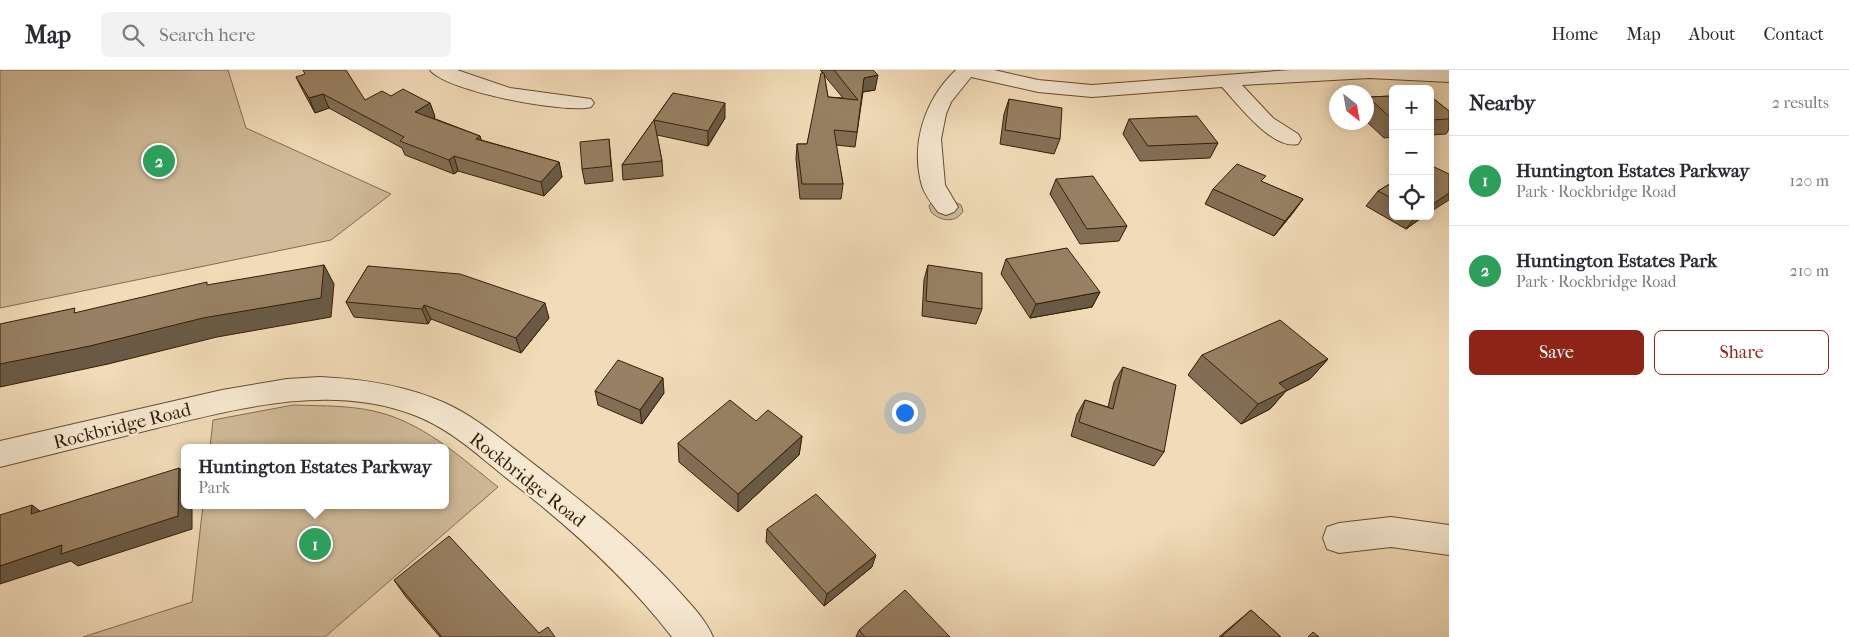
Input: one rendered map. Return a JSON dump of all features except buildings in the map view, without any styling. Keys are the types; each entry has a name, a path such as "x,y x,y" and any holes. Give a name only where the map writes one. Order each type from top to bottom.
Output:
{"street":[{"path":"440,70 507,93 552,102 584,103"},
{"path":"946,207 934,186 928,152 930,128 935,112 946,93 968,70 1038,86 1092,91 1328,73 1369,72 1449,76"},
{"path":"1228,82 1266,122 1290,139"},
{"name":"Rockbridge Road","path":"0,454 246,396 280,390 328,387 372,392 421,406 444,417 550,493 588,524 636,569 694,637"},
{"path":"1339,538 1391,532 1449,540"}],"shaded area":[{"path":"0,70 228,70 246,128 391,194 331,240 0,308"},
{"path":"949,199 961,205 963,211 956,218 943,219 931,212 929,206 932,201"},
{"path":"293,405 339,406 385,414 416,427 443,444 210,444 213,420"},
{"path":"449,448 498,487 325,637 83,637 192,602 203,509 449,509"}],"place":[{"name":"Huntington Estates Park","path":"159,161"},
{"name":"Huntington Estates Parkway","path":"315,544"}]}
